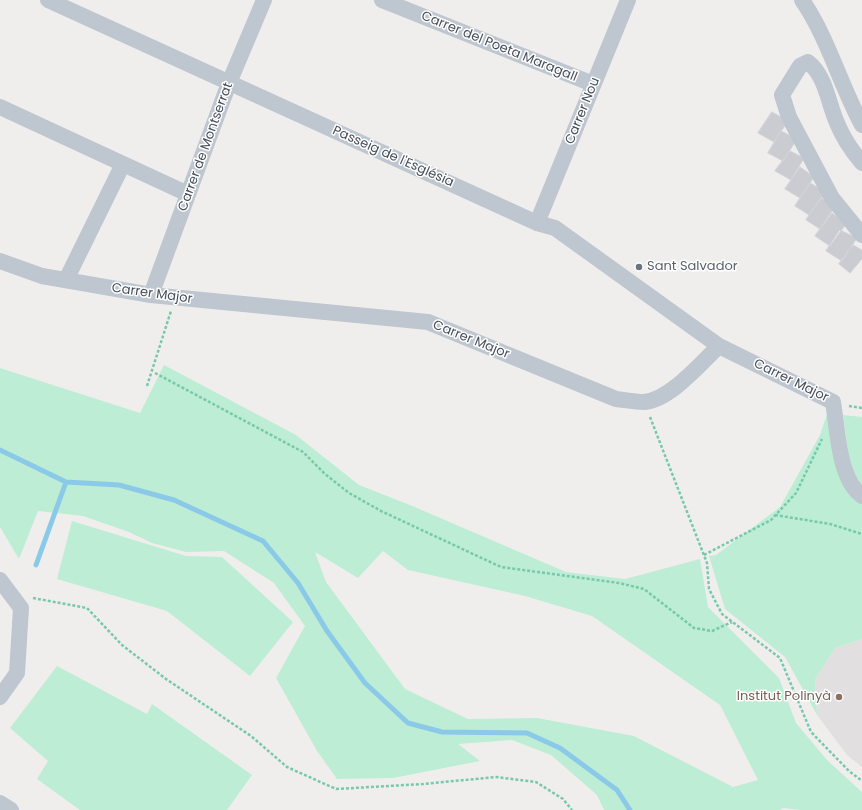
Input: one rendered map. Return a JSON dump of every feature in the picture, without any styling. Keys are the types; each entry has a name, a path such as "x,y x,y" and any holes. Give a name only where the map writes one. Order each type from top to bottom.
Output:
{"street":[{"name":"Passeig de l'Església","path":"48,0 538,223 555,228 719,346"},
{"name":"Carrer de Montserrat","path":"151,295 229,83 264,0"},
{"name":"Carrer del Poeta Maragall","path":"382,0 594,84"},
{"name":"Carrer Nou","path":"538,223 628,0"},
{"path":"802,0 817,21 832,60 862,125"},
{"path":"862,163 850,148 837,124 815,67 808,62 800,66 782,95 789,117 832,198 862,235"},
{"path":"0,107 188,194"},
{"path":"66,280 123,164"},
{"name":"Carrer Major","path":"0,261 42,276 151,295 428,322 616,399 644,402 658,397 679,384 719,346 833,402 844,471 857,492 862,496"},
{"path":"0,580 21,608 17,673 0,697"},
{"path":"0,803 11,810"}],"path":[{"path":"147,386 175,298"},
{"path":"155,373 303,452 325,474 349,493 381,511 501,567 619,583 644,589 694,628 712,631 732,622"},
{"path":"644,402 707,563 709,589 722,614 780,658 811,732 849,771 862,781"},
{"path":"704,555 771,520 796,493 825,433"},
{"path":"775,515 830,524 862,534"},
{"path":"30,598 87,608 122,645 166,679 251,736 287,767 336,790 496,777 536,782 563,799 572,810"}],"shaded area":[{"name":"Institut Polinyà","path":"862,639 862,767 847,755 817,715 815,679 835,648"}],"green space":[{"path":"164,365 296,435 359,485 410,505 566,572 625,579 700,559 708,607 779,678 796,723 827,760 862,792 862,810 801,810 783,808 780,810 604,810 597,795 551,755 512,740 458,744 480,761 393,778 337,779 317,751 276,678 305,626 274,583 224,551 186,552 152,543 129,532 83,516 38,511 19,559 0,527 0,368 140,413","holes":["383,551 408,570 525,596 592,616 720,705 758,780 733,787 634,736 537,718 468,719 405,689 326,582 315,552 358,578"]},
{"path":"829,408 862,504 862,639 835,648 815,679 817,715 785,657 725,609 709,556 716,555 780,507 820,435"},
{"path":"843,415 862,417 862,486 850,466"},
{"path":"72,521 186,556 222,557 293,622 250,676 167,611 57,579"},
{"path":"57,666 147,714 152,704 252,775 227,810 80,810 37,779 48,761 10,728"}],"building":[{"path":"772,112 788,121 774,142 758,133"},
{"path":"781,131 797,139 783,161 768,153"},
{"path":"790,151 804,158 791,180 775,171"},
{"path":"800,167 814,177 800,198 785,189"},
{"path":"810,183 826,192 809,215 795,206"},
{"path":"821,198 835,206 820,229 806,220"},
{"path":"832,213 846,224 830,246 815,236"},
{"path":"840,230 857,238 842,261 826,251"},
{"path":"853,245 862,250 862,259 850,273 839,264"}],"waterway":[{"path":"0,450 66,482 119,485 174,500 263,541 298,583 327,631 365,683 408,723 442,732 527,733 560,748 617,790 630,810"},
{"path":"36,565 66,482"}],"place":[{"name":"Sant Salvador","path":"639,267"},
{"name":"Institut Polinyà","path":"839,697"}]}
